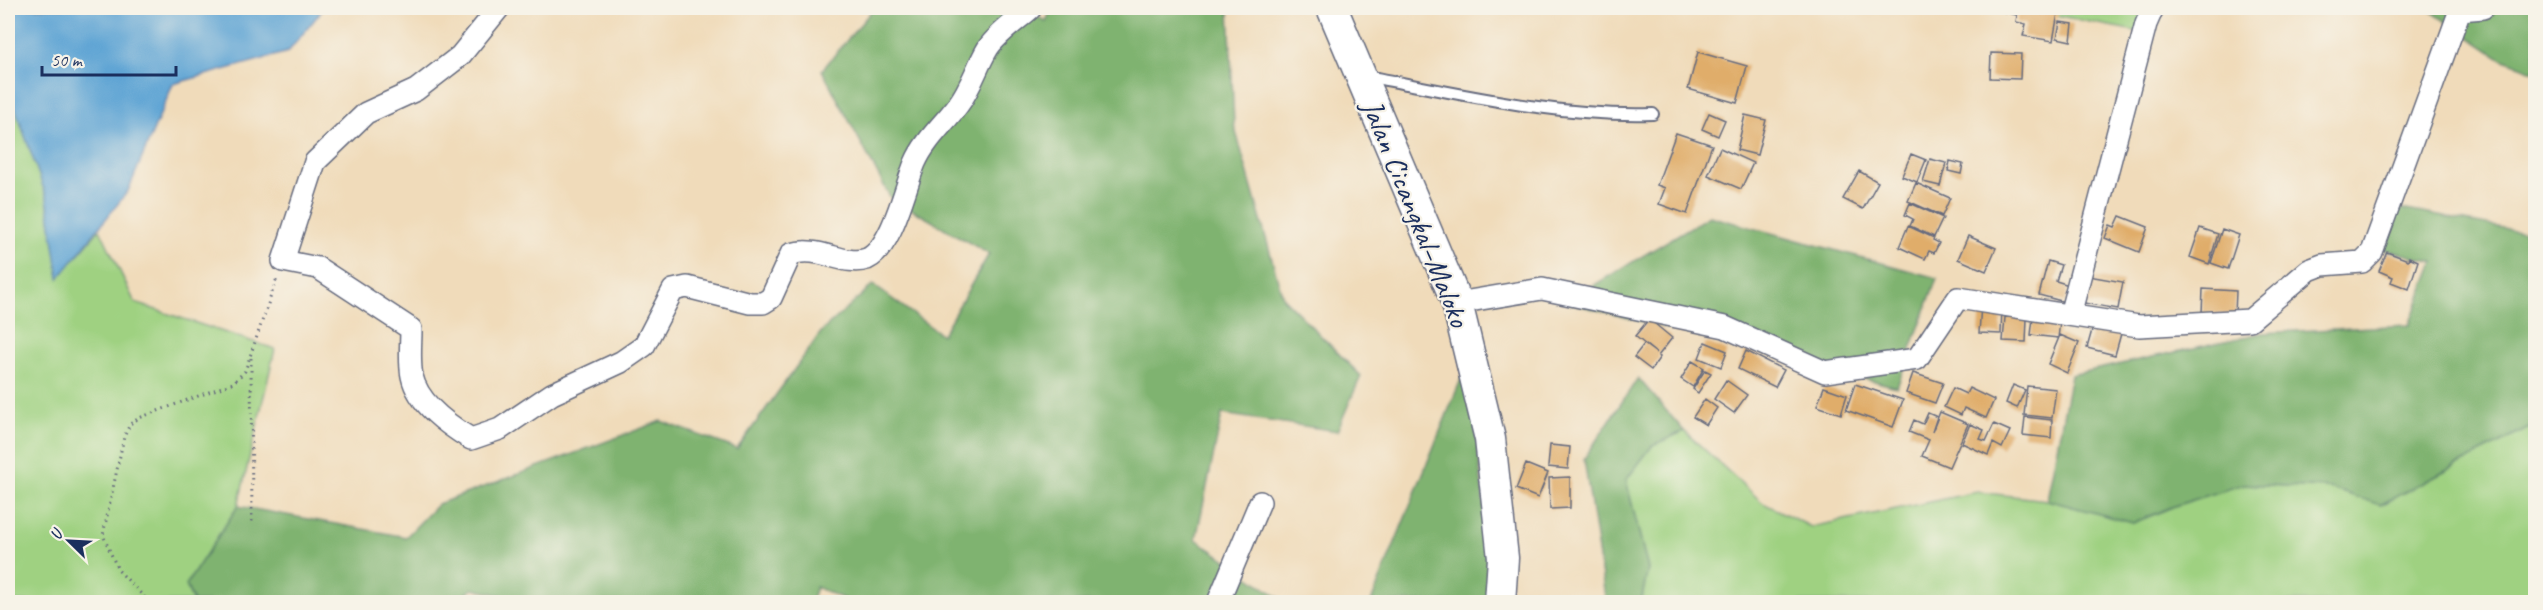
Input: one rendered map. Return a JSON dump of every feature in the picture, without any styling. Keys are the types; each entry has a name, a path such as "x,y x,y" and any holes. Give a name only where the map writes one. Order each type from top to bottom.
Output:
{"street":[{"path":"499,8 460,56 416,90 366,113 322,153 315,162 283,261 318,268 411,330 412,375 418,393 449,426 471,439 500,429 552,394 621,362 644,346 673,290 687,287 750,303 764,303 771,298 791,254 805,250 853,261 867,258 880,249 890,230 916,160 939,126 959,104 990,46 1031,8"},
{"name":"Jalan Cicangkal–Maloko","path":"1332,8 1458,303 1490,439 1503,558 1500,603"},
{"path":"2070,315 2109,159 2146,24 2153,8"},
{"path":"1458,303 1542,289 1725,327 1825,372 1917,359 1958,298 2139,326 2250,320 2309,270 2322,265 2362,262 2372,252 2460,10 2484,8"},
{"path":"1218,603 1260,502"}],"lane":[{"path":"1360,74 1495,101 1607,116 1653,114"}],"path":[{"path":"149,603 118,570 103,535 124,437 130,424 139,418 233,383 245,371 283,261"},
{"path":"251,357 252,525"}],"green space":[{"path":"874,8 1020,8 1046,21 1052,8 1229,8 1234,125 1283,298 1361,376 1337,431 1222,414 1196,539 1285,602 851,602 816,587 811,602 531,602 473,589 454,602 194,602 186,585 238,506 406,537 438,504 661,421 737,449 822,331 873,285 942,335 989,254 890,197 822,70"},
{"path":"2020,8 2154,8 2144,33"},
{"path":"2426,8 2535,8 2535,72 2502,59"},
{"path":"8,88 47,198 59,277 100,229 135,303 275,349 238,506 186,585 193,602 8,602"},
{"path":"2396,208 2535,234 2535,425 2380,505 2330,488 2244,484 2177,505 2133,523 2047,500 2071,375 2262,333 2409,325 2434,262 2383,249"},
{"path":"1709,216 1937,278 1897,387 1566,302"},
{"path":"1468,362 1495,602 1371,602"},
{"path":"1638,378 1684,431 1652,446 1626,480 1648,569 1641,602 1603,602 1605,597 1584,459"},
{"path":"2535,425 2535,602 1641,602 1648,569 1626,480 1652,446 1684,431 1763,503 1811,527 1977,492 2047,500 2133,523 2177,505 2243,484 2330,488 2381,505"}],"water":[{"path":"8,8 324,8 288,52 173,84 128,191 59,278 47,198 8,88"}],"building":[{"path":"1994,8 2059,8 2053,41 2023,36 2026,24 2016,22 2017,15 1993,10"},
{"path":"2060,22 2073,24 2071,41 2057,38"},
{"path":"1698,52 1747,66 1737,103 1688,89"},
{"path":"1991,53 2021,54 2020,79 1990,78"},
{"path":"1709,113 1725,120 1718,136 1702,129"},
{"path":"1745,115 1766,120 1757,155 1737,150"},
{"path":"1676,133 1712,145 1687,214 1659,204 1665,188 1657,185"},
{"path":"1720,148 1753,163 1741,189 1708,175"},
{"path":"1911,154 1926,160 1917,182 1902,176"},
{"path":"1930,159 1946,163 1940,186 1923,182"},
{"path":"1950,161 1963,164 1961,174 1948,171"},
{"path":"1859,171 1878,182 1863,209 1843,199"},
{"path":"1916,183 1950,198 1942,216 1908,201"},
{"path":"1910,203 1943,218 1934,237 1910,226 1913,219 1905,215"},
{"path":"2120,216 2148,227 2139,252 2105,238 2110,225 2115,227"},
{"path":"1908,226 1934,238 1933,240 1939,243 1934,253 1929,251 1925,259 1899,247"},
{"path":"2200,228 2218,234 2209,264 2190,257"},
{"path":"2222,229 2239,235 2228,269 2211,263"},
{"path":"1968,236 1996,248 1986,271 1958,259"},
{"path":"2387,252 2408,260 2409,257 2418,261 2409,289 2391,282 2393,277 2379,271"},
{"path":"2048,261 2061,265 2056,281 2069,285 2065,302 2039,295"},
{"path":"2083,275 2123,282 2118,309 2078,302"},
{"path":"2203,289 2236,291 2235,315 2202,313"},
{"path":"1981,305 2002,306 2001,334 1979,333"},
{"path":"2034,310 2061,314 2058,338 2031,335"},
{"path":"2005,317 2027,318 2026,342 2003,341"},
{"path":"1649,319 1672,338 1658,356 1660,357 1651,370 1634,357 1644,344 1656,353 1635,336"},
{"path":"2094,323 2122,330 2115,355 2087,348"},
{"path":"2060,335 2079,343 2067,373 2048,364"},
{"path":"1705,342 1727,351 1721,367 1699,358"},
{"path":"1746,351 1784,370 1775,387 1738,369"},
{"path":"1692,361 1704,368 1693,387 1681,379"},
{"path":"1705,370 1711,373 1698,393 1693,389"},
{"path":"1913,373 1943,383 1935,403 1906,393"},
{"path":"1726,380 1747,395 1734,413 1714,399"},
{"path":"1855,384 1903,400 1893,427 1846,410"},
{"path":"2013,385 2025,390 2017,408 2006,403"},
{"path":"2027,386 2056,389 2052,418 2024,415"},
{"path":"1824,387 1847,395 1841,414 1817,406"},
{"path":"1953,388 1966,394 1969,388 1994,400 1986,418 1964,408 1961,415 1944,407"},
{"path":"1705,399 1717,408 1706,425 1693,417"},
{"path":"1940,412 1968,424 1949,467 1922,456 1929,440 1909,432 1914,420 1923,424 1928,413 1937,417 1932,432"},
{"path":"2025,417 2052,420 2051,438 2023,435"},
{"path":"1970,424 1984,430 1980,439 1986,441 1994,424 2010,431 2002,448 1993,443 1988,455 1962,443"},
{"path":"1550,445 1570,447 1568,469 1548,467"},
{"path":"1526,464 1548,473 1538,498 1516,489"},
{"path":"1570,477 1570,508 1550,509 1549,478"}]}
